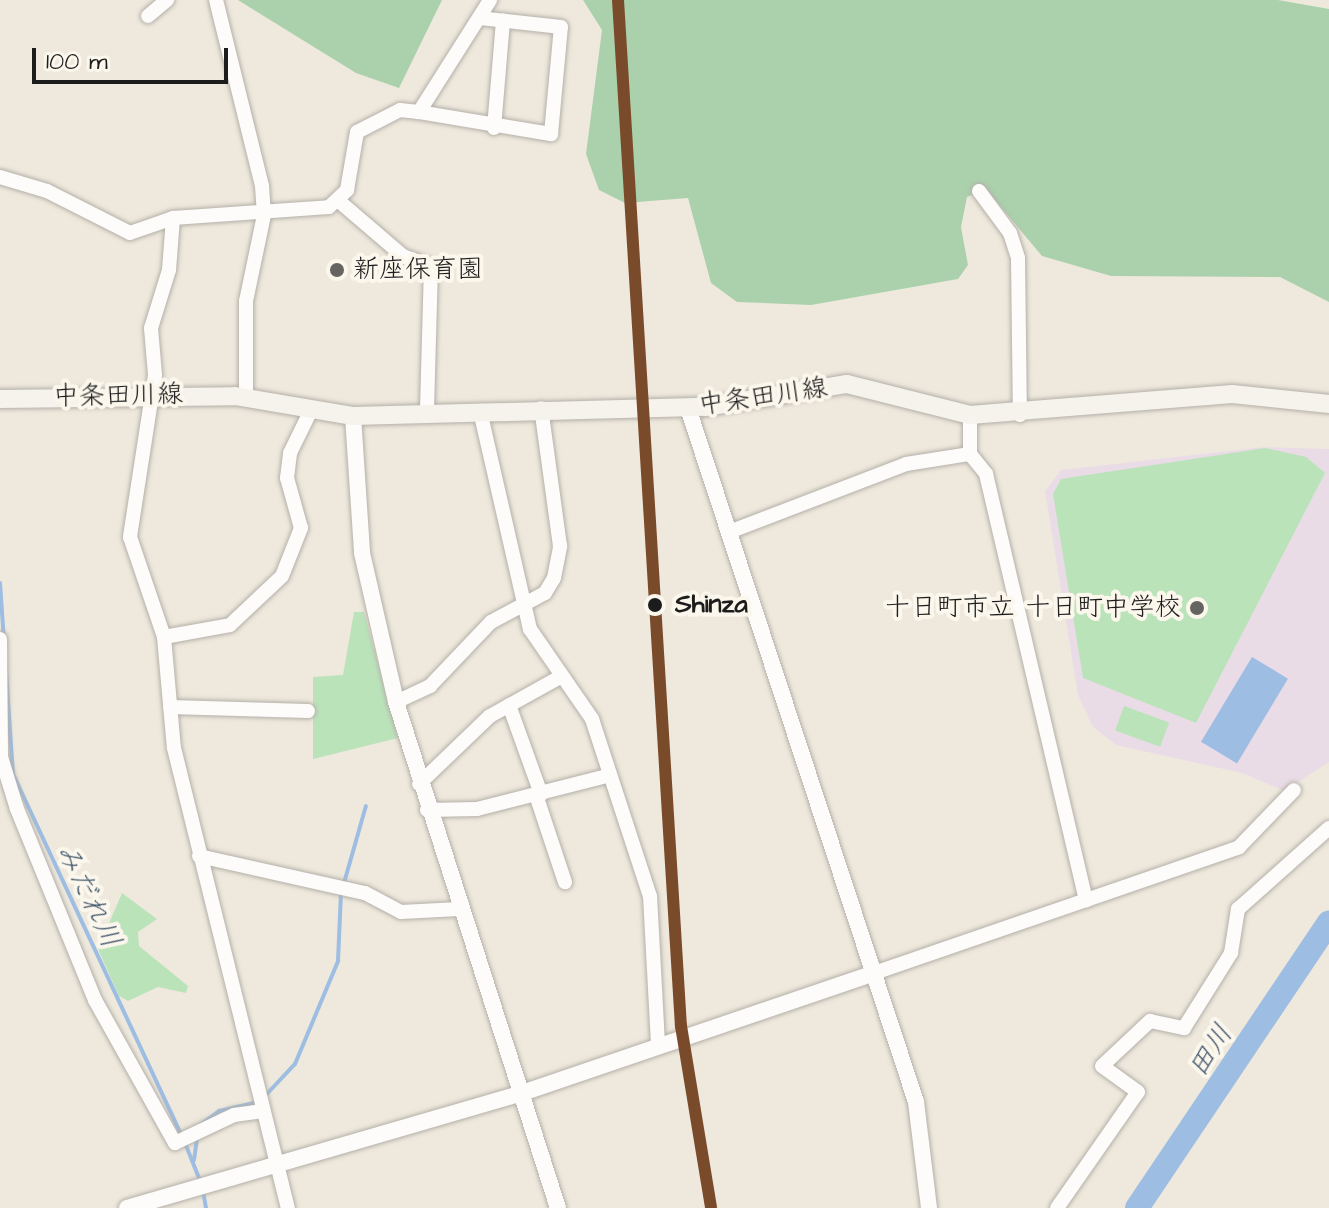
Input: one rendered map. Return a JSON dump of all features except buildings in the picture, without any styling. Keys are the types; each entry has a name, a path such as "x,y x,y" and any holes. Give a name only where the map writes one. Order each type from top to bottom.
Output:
{"main road":[{"name":"中条田川線","path":"0,399 153,394 246,397 353,416 541,408 688,408 847,384 970,415 1020,415 1232,394 1329,404"}],"street":[{"path":"148,16 167,0"},
{"path":"216,0 264,215 249,265 246,397"},
{"path":"419,112 490,0"},
{"path":"340,202 357,132 400,110 494,128 551,134 561,27 480,18"},
{"path":"494,128 503,20"},
{"path":"0,177 47,191 130,233 173,218 264,215 340,202"},
{"path":"979,191 1010,233 1018,258 1020,415"},
{"path":"340,202 403,256 431,266 427,413"},
{"path":"173,218 169,270 151,328 153,394 130,537 164,637 170,707 199,856 288,1208"},
{"path":"164,637 230,625 282,576 301,528 287,478 290,453 312,408"},
{"path":"396,702 430,686 491,622 545,593 560,546 541,408"},
{"path":"688,408 916,1102 929,1208"},
{"path":"480,411 523,603 540,652 562,676 592,719 655,919 658,1045"},
{"path":"970,415 970,454 986,474 1086,900"},
{"path":"353,416 362,553 396,702 427,810 558,1208"},
{"path":"729,532 906,464 970,454"},
{"path":"0,639 1,757 17,809 95,1000 175,1143 234,1115 263,1111"},
{"path":"419,784 509,705 562,676"},
{"path":"509,705 565,882"},
{"path":"170,707 308,711"},
{"path":"427,810 538,795 610,775"},
{"path":"127,1208 276,1162 519,1094 1239,847 1294,790"},
{"path":"1057,1208 1138,1092 1102,1066 1150,1021 1184,1028 1231,953 1238,909 1329,828"},
{"path":"199,856 365,893 401,912 459,909"}],"shaded area":[{"name":"十日町市立 十日町中学校","path":"1264,447 1329,449 1329,762 1284,791 1242,773 1116,745 1093,727 1078,695 1045,491 1061,470"}],"green space":[{"path":"238,0 442,0 399,88 356,73"},
{"path":"583,0 1278,0 1329,9 1329,302 1280,277 1111,276 1042,256 986,189 967,197 961,227 968,265 958,279 811,305 737,302 711,283 688,198 625,203 599,190 586,154 602,30"},
{"path":"1265,448 1306,457 1325,473 1196,723 1083,678 1053,494 1061,479"},
{"path":"354,612 364,612 398,738 313,759 313,677 343,675"},
{"path":"1124,706 1169,722 1160,747 1115,730"},
{"path":"122,893 157,919 138,932 139,946 188,986 186,993 158,987 128,1001 119,996 98,949"}],"water":[{"path":"1252,657 1288,679 1237,763 1201,742"}],"waterway":[{"name":"みだれ川","path":"0,583 13,774 181,1135"},
{"path":"344,883 366,806"},
{"path":"264,1097 295,1064 338,961 341,891"},
{"name":"田川","path":"1137,1208 1329,922"},
{"path":"200,1125 219,1111 257,1102"},
{"path":"194,1160 197,1138"},
{"name":"みだれ川","path":"185,1143 201,1183"},
{"name":"みだれ川","path":"203,1191 206,1208"}],"transit line":[{"path":"618,0 681,1026 711,1208"}],"place":[{"name":"新座保育園","path":"337,270"},
{"name":"Shinza","path":"655,605"},
{"name":"十日町市立 十日町中学校","path":"1197,608"}]}
